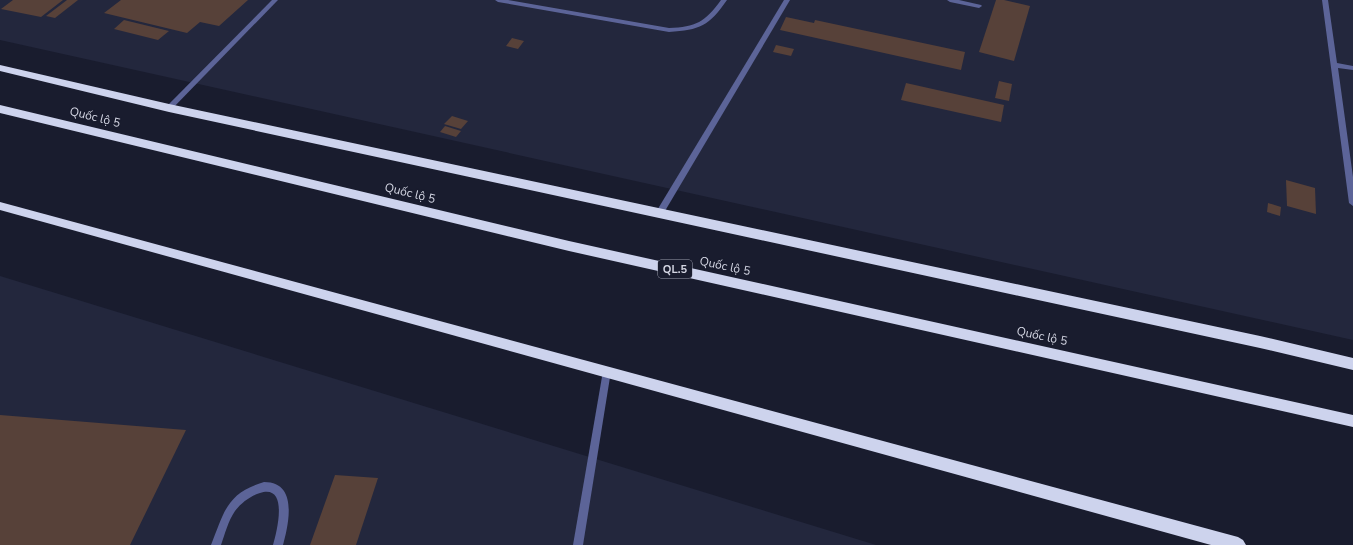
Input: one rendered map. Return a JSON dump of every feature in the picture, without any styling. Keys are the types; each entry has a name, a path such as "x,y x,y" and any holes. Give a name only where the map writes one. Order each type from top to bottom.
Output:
{"highway":[{"path":"0,68 169,108 1252,340 1353,364"},
{"name":"Quốc lộ 5","path":"0,109 569,246 1353,421"},
{"path":"0,206 1238,545"}],"lane":[{"path":"169,108 275,0"},
{"path":"498,0 669,30 699,26 712,18 724,0"},
{"path":"659,214 787,0"},
{"path":"950,0 979,6"},
{"path":"1325,0 1353,201"},
{"path":"1334,65 1353,68"},
{"path":"578,545 607,371"},
{"path":"216,545 231,507 249,491 262,486 276,489 281,496 284,519 278,545"}],"shaded area":[{"path":"0,0 1353,0 1353,340 0,40"},
{"path":"0,276 876,545 0,545"}],"building":[{"path":"13,0 63,0 41,17 1,9"},
{"path":"67,0 78,0 55,18 46,16"},
{"path":"121,0 248,0 219,26 200,22 187,33 104,13"},
{"path":"996,0 1004,0 1030,6 1014,61 979,52"},
{"path":"786,17 814,23 815,20 965,52 961,70 780,30"},
{"path":"124,20 169,31 158,40 114,29"},
{"path":"512,38 524,41 518,49 506,46"},
{"path":"776,45 794,49 791,56 773,52"},
{"path":"999,81 1012,84 1009,101 995,98"},
{"path":"906,83 1004,105 1001,122 901,100"},
{"path":"452,116 468,121 461,129 444,124"},
{"path":"445,126 461,131 456,137 440,132"},
{"path":"1286,180 1315,188 1316,214 1287,206"},
{"path":"1268,203 1281,207 1280,216 1267,212"},
{"path":"0,415 186,430 130,545 0,545"},
{"path":"335,475 378,478 356,545 310,545"}]}
